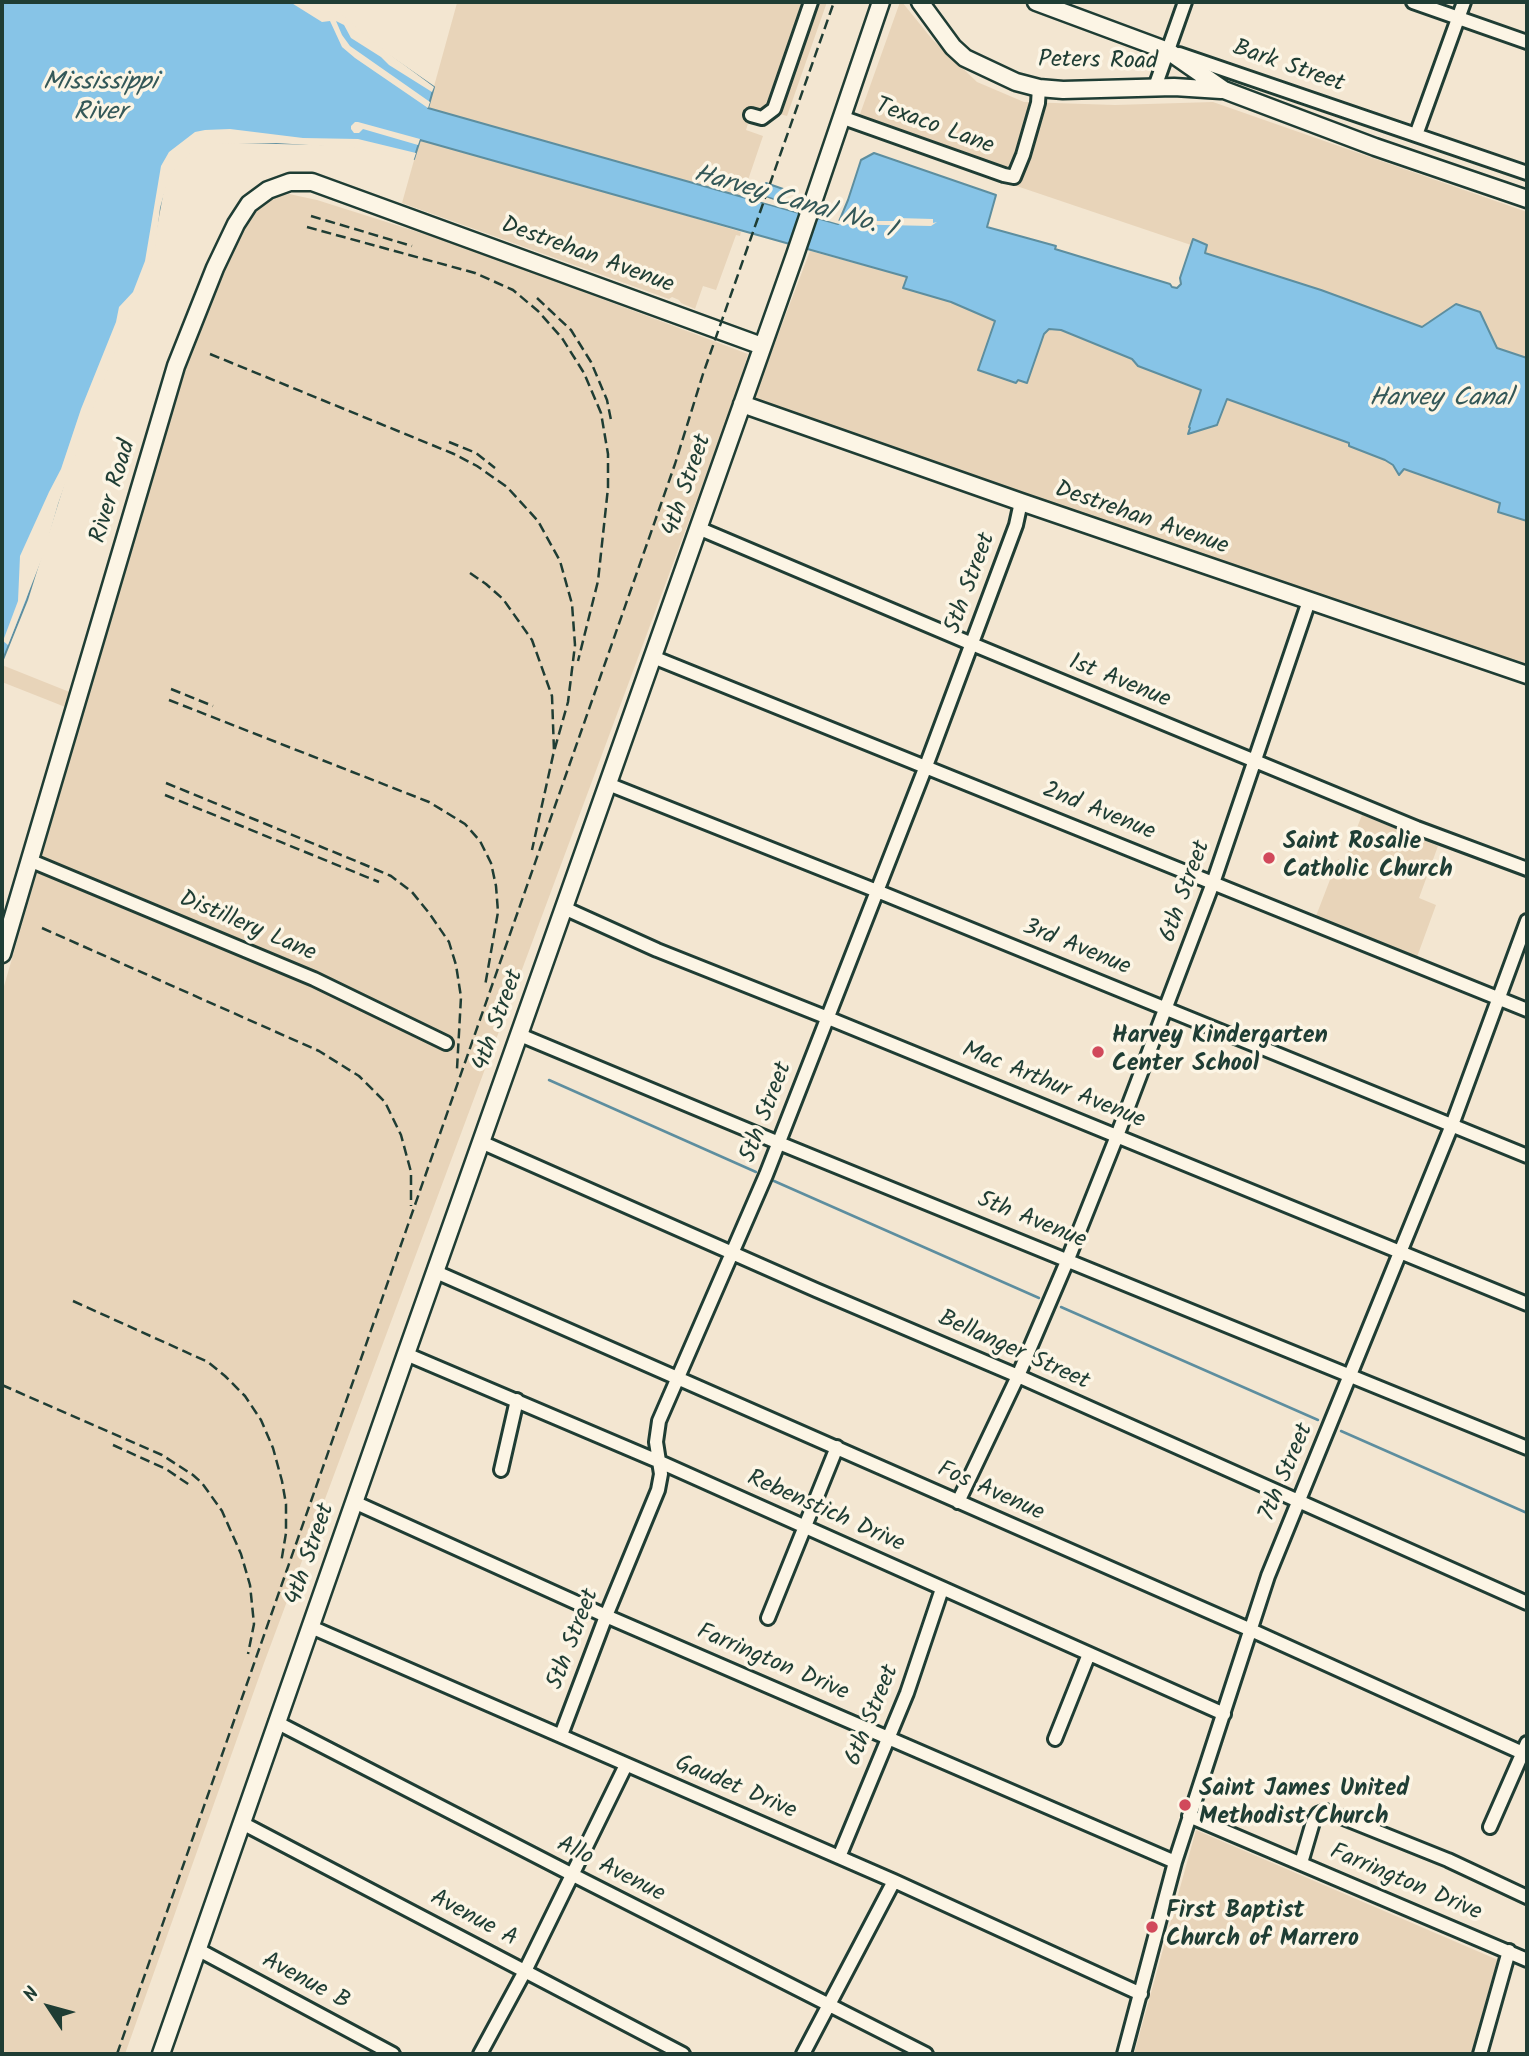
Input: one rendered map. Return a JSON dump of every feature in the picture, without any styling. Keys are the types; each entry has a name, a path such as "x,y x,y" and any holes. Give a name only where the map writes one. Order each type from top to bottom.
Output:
{"main road":[{"name":"4th Street","path":"161,2054 795,255 881,2"},
{"name":"Peters Road","path":"920,2 953,47 965,58 1016,82 1063,90 1155,87 1224,90"},
{"name":"Bark Street","path":"1036,2 1168,51"},
{"name":"Peters Road","path":"1168,51 1224,90 1375,147 1527,199"},
{"name":"River Road","path":"2,954 176,366 215,268 236,224 249,204 268,190 290,182 312,182 397,212"},
{"name":"Destrehan Avenue","path":"397,212 762,346"},
{"name":"Destrehan Avenue","path":"741,404 1527,675"}],"street":[{"path":"751,115 762,118 774,109 811,2"},
{"path":"1155,87 1185,2"},
{"path":"1413,2 1527,41"},
{"path":"1416,135 1464,2"},
{"name":"Bark Street","path":"1168,51 1527,173"},
{"name":"Texaco Lane","path":"841,117 1014,177 1038,103 1039,88"},
{"name":"5th Street","path":"561,1735 658,1490 661,1474 656,1442 659,1421 779,1143 926,766 1016,526 1021,502"},
{"name":"1st Avenue","path":"698,528 1417,828 1527,869"},
{"name":"6th Street","path":"958,1502 1068,1259 1117,1136 1213,883 1309,601"},
{"name":"2nd Avenue","path":"653,657 1527,1010"},
{"name":"3rd Avenue","path":"608,784 1527,1156"},
{"name":"Distillery Lane","path":"29,860 314,979 446,1043"},
{"name":"Mac Arthur Avenue","path":"564,908 657,950 1527,1304"},
{"name":"7th Street","path":"1124,2054 1175,1862 1268,1576 1452,1125 1527,921"},
{"name":"5th Avenue","path":"520,1035 1527,1448"},
{"name":"Bellanger Street","path":"481,1142 1527,1603"},
{"name":"Fos Avenue","path":"436,1272 1526,1750"},
{"name":"Rebenstich Drive","path":"406,1354 660,1462 1224,1714"},
{"path":"501,1470 517,1400"},
{"path":"768,1618 837,1447"},
{"name":"Farrington Drive","path":"354,1503 606,1616 1175,1862"},
{"name":"6th Street","path":"839,1857 907,1693 942,1589"},
{"name":"Gaudet Drive","path":"311,1627 894,1881 1141,1994"},
{"path":"1055,1739 1089,1654"},
{"name":"Allo Avenue","path":"276,1723 926,2054"},
{"path":"1490,1828 1526,1750"},
{"path":"480,2054 525,1971 626,1765"},
{"path":"1301,1863 1313,1822 1318,1814 1326,1811 1448,1860 1527,1897"},
{"name":"Farrington Drive","path":"1189,1816 1527,1960"},
{"name":"Avenue A","path":"242,1823 684,2054"},
{"path":"803,2054 894,1881"},
{"name":"Avenue B","path":"197,1949 393,2054"},
{"path":"1479,2054 1509,1951"}],"shaded area":[{"path":"454,2 827,2 787,116 753,107 746,130 763,136 748,180 760,184 755,200 428,108 457,3"},
{"path":"900,2 932,39 977,82 1024,102 1115,105 1213,102 1527,212 1527,358 1429,321 1422,327 1321,290 1204,252 1193,239 1191,245 854,131"},
{"path":"420,139 741,232 740,236 736,235 716,290 703,286 695,309 672,297 669,299 402,203"},
{"path":"289,194 317,200 459,245 748,354 735,397 264,1663 125,2054 2,2054 2,993 83,714 2,682 2,665 87,699 190,345 243,230 257,211 275,197"},
{"path":"810,251 907,277 903,288 951,302 995,321 979,370 1016,383 1017,380 1027,383 1044,334 1049,329 1061,330 1132,359 1138,366 1201,391 1189,433 1227,399 1350,443 1349,446 1393,465 1399,474 1404,468 1501,503 1498,512 1527,521 1527,667 752,403"},
{"path":"1362,815 1438,846 1419,898 1436,905 1417,957 1316,916 1338,859 1344,861"},
{"path":"1196,1830 1498,1960 1471,2054 1134,2054"}],"water":[{"path":"2,2 300,2 330,20 342,19 356,33 434,87 428,108 838,224 861,160 874,153 996,195 987,227 1056,246 1055,249 1170,284 1172,287 1177,288 1181,284 1180,278 1193,239 1207,245 1205,253 1321,290 1422,327 1456,304 1480,312 1497,348 1527,358 1527,521 1498,512 1500,503 1404,469 1399,475 1393,465 1349,446 1349,443 1227,399 1217,425 1188,434 1201,390 1138,366 1132,359 1061,330 1049,329 1044,334 1027,383 1018,380 1016,383 978,370 995,321 951,302 903,288 907,277 420,140 414,159 358,145 198,141 166,174 152,249 75,447 27,600 2,662"},
{"path":"766,183 786,190 782,202 757,194 759,187 764,189"}],"pier":[{"path":"290,2 307,2 331,17 342,15 373,42 434,87 432,92 389,65 351,38 344,25 336,21 350,46 430,102 428,108 342,47 330,21 322,22"},
{"path":"358,122 420,139 418,145 363,129 354,133 351,126"},
{"path":"230,129 303,138 358,139 416,153 413,162 357,148 276,143 199,144 169,176 160,208 155,250 85,428 44,553 8,645 3,641 18,601 20,556 61,469 81,409 116,322 119,307 133,292 145,261 161,166 169,152 195,132"},
{"path":"757,194 784,205 840,221 897,221 897,218 933,219 933,223 937,222 931,226 839,224 755,200"}],"waterway":[{"path":"549,1080 756,1172"},
{"path":"774,1181 1039,1298"},
{"path":"1061,1307 1318,1420"},
{"path":"1341,1431 1527,1513"}],"railway":[{"path":"117,2054 675,464 703,374 834,2"},
{"path":"311,216 412,246"},
{"path":"307,227 475,273 513,290 538,311 562,338 584,373 601,413 608,454 608,488 598,581 578,661"},
{"path":"537,298 571,330 591,362 607,400 611,420"},
{"path":"210,354 454,454 507,487 538,521 560,561 572,604 575,645 568,702 553,755"},
{"path":"449,442 476,453 495,468"},
{"path":"470,573 503,599 532,640 552,696 554,751 532,850"},
{"path":"171,689 213,706"},
{"path":"169,700 429,802 465,824 480,841 491,863 496,886 498,912 485,986"},
{"path":"166,783 391,876 412,892 449,942 456,965 461,997 457,1069"},
{"path":"165,795 379,882"},
{"path":"42,928 319,1051 359,1076 385,1102 401,1135 411,1172 411,1206"},
{"path":"73,1301 208,1362 245,1396 261,1420 273,1448 282,1481 286,1504 286,1533 281,1563"},
{"path":"2,1385 162,1455 202,1483 222,1511 241,1554 250,1585 254,1624 248,1654"},
{"path":"113,1445 166,1469 191,1486"}],"place":[{"name":"Saint Rosalie Catholic Church","path":"1269,858"},
{"name":"Harvey Kindergarten Center School","path":"1098,1052"},
{"name":"Saint James United Methodist Church","path":"1185,1805"},
{"name":"First Baptist Church of Marrero","path":"1152,1927"}],"water label":[{"name":"Mississippi River","path":"100,100"},
{"name":"Harvey Canal No. 1","path":"794,204"},
{"name":"Harvey Canal","path":"1441,401"}]}
